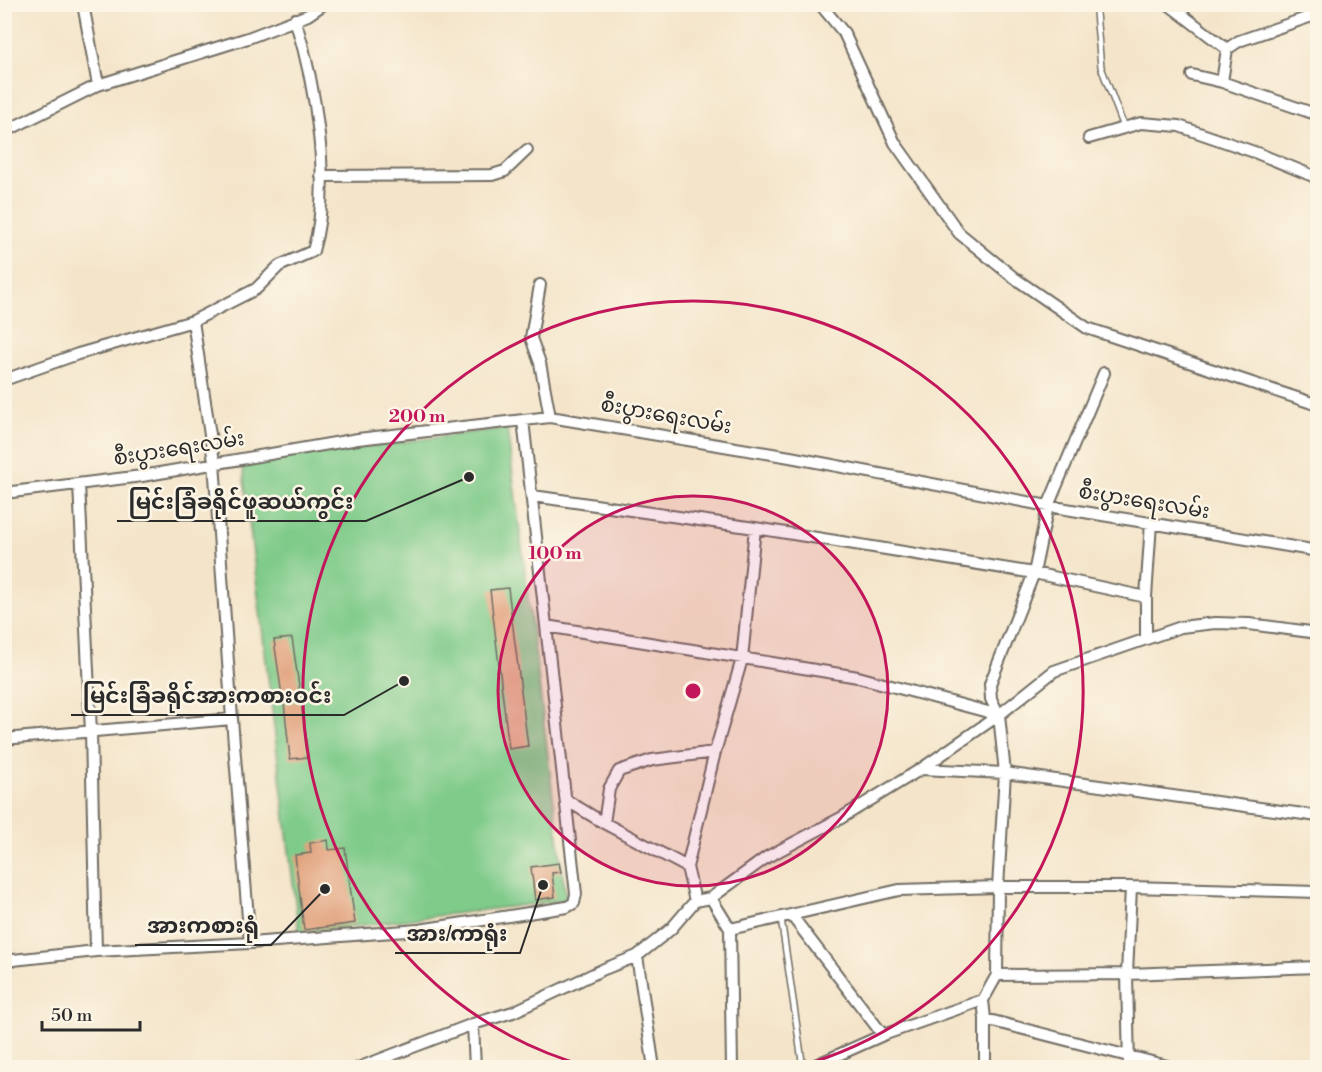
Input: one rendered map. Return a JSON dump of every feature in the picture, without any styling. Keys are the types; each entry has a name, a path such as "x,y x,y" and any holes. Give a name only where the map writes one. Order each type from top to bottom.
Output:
{"street":[{"path":"82,4 98,85"},
{"path":"4,132 98,85 248,38 308,15 324,4"},
{"path":"820,4 844,33 895,143 933,197 959,233 1013,277 1087,328 1317,405"},
{"path":"1168,4 1227,49"},
{"path":"1222,82 1227,49 1239,41 1317,14"},
{"path":"4,380 78,354 193,321 256,289 279,266 313,251 318,235 321,176 315,101 306,53 295,20"},
{"path":"1192,75 1222,82 1317,116"},
{"path":"1089,138 1141,123 1179,126 1257,153 1317,178"},
{"path":"321,176 492,175 505,171 527,150"},
{"path":"540,285 531,338 540,363 550,417"},
{"path":"193,321 214,462 250,943"},
{"path":"985,1068 983,1000 997,975 998,887 1005,773 999,715 992,699 990,684 1034,573 1048,506 1104,373"},
{"name":"စီးပွားရေးလမ်း","path":"4,493 142,476 358,439 550,417 778,455 1048,506 1317,551"},
{"path":"4,961 96,951 250,943 419,930 567,907 574,903 576,894 523,420"},
{"path":"79,484 91,732 96,951"},
{"path":"533,496 755,528 1034,573 1146,597"},
{"path":"1146,639 1146,597 1151,523"},
{"path":"695,901 687,867 715,753 742,659 755,528"},
{"path":"358,1068 473,1024 513,1012 603,969 637,956 671,929 695,901 711,898 768,857 841,818 921,769 999,715 1054,671 1181,627 1215,623 1249,624 1317,633"},
{"path":"546,626 858,677 999,715"},
{"path":"4,739 232,719"},
{"path":"604,824 609,789 619,771 652,760 715,753"},
{"path":"921,769 1005,773 1317,816"},
{"path":"566,800 604,824 687,867"},
{"path":"730,929 899,890 1131,887 1317,892"},
{"path":"1130,1062 1127,974 1131,887"},
{"path":"711,898 730,929 732,1068"},
{"path":"786,917 883,1035"},
{"path":"637,956 654,1068"},
{"path":"997,975 1127,974 1317,967"},
{"path":"809,1068 883,1035 983,1000"},
{"path":"985,1019 1130,1062 1175,1068"},
{"path":"473,1024 475,1068"}],"lane":[{"path":"1098,4 1096,13 1101,67 1124,128"},
{"path":"786,917 803,1068"}],"green space":[{"path":"507,428 566,900 299,933 242,463"}],"building":[{"path":"508,588 528,746 509,749 490,590"},
{"path":"292,638 300,693 282,696 274,640"},
{"path":"301,701 308,757 290,759 284,703"},
{"path":"328,840 329,850 345,848 355,923 304,930 295,855 311,853 310,843"},
{"path":"559,863 561,872 552,873 555,897 535,900 531,867"}],"place":[{"name":"မြင်းခြံခရိုင်ဖူဆယ်ကွင်း","path":"469,477"},
{"name":"မြင်းခြံခရိုင်အားကစားဝင်း","path":"404,681"},
{"name":"အား/ကာရုံး","path":"543,885"},
{"name":"အားကစားရုံ","path":"325,889"}]}
